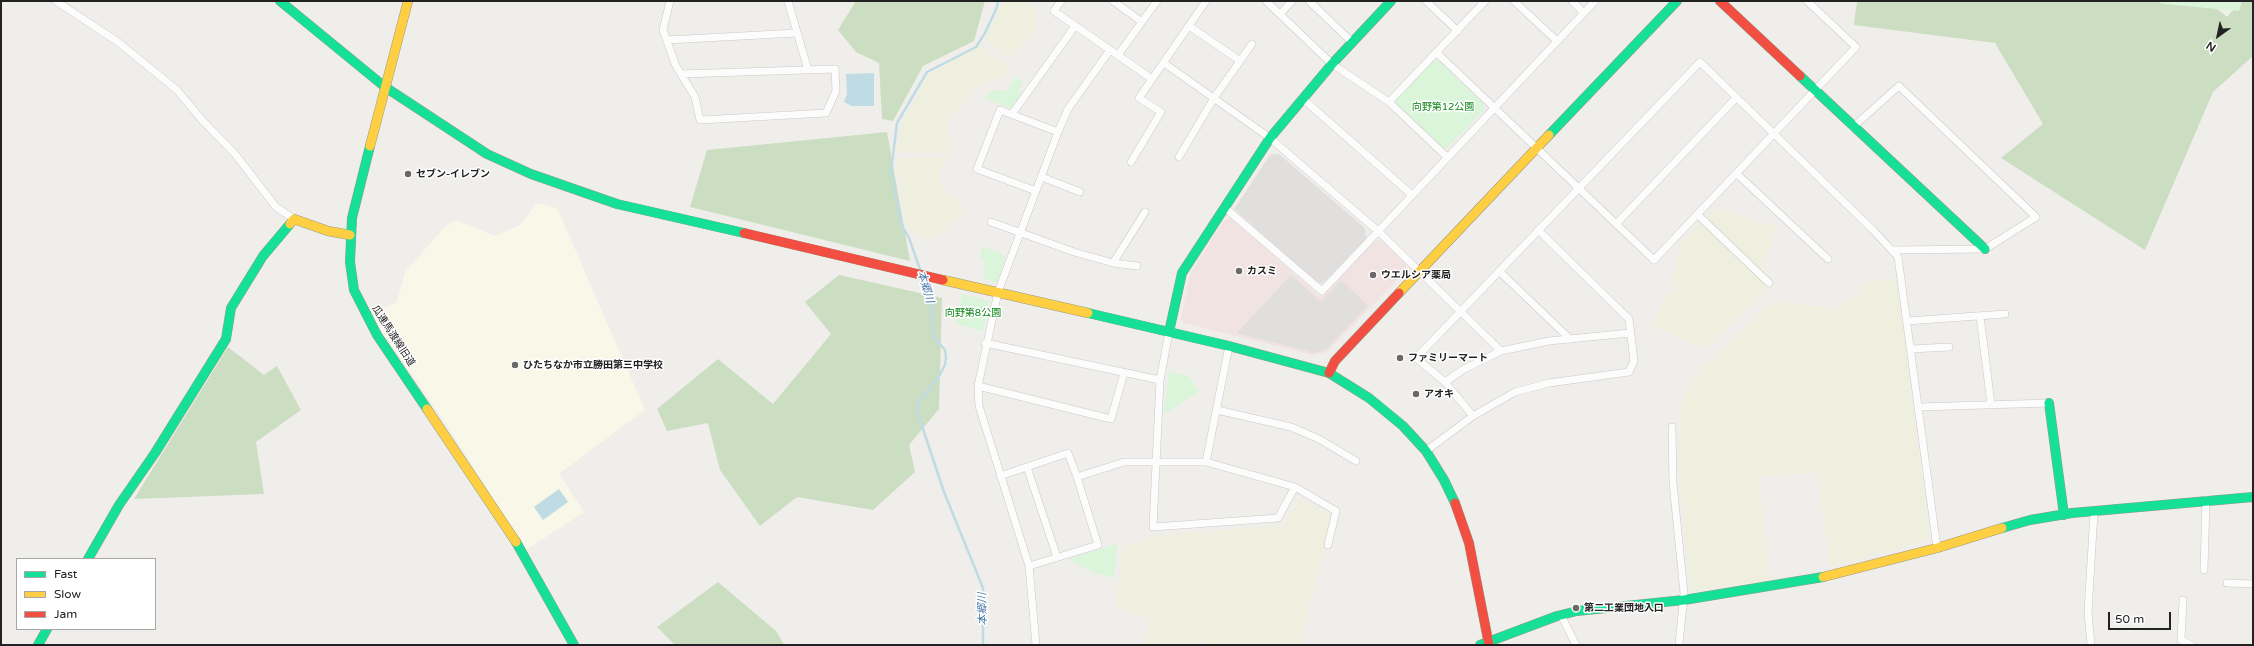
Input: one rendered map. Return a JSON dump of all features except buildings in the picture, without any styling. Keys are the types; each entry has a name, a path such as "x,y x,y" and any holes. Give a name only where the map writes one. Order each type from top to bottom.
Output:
{"street":[{"path":"56,1 118,42 166,80 235,154 276,207 294,219 328,231 350,235"},
{"path":"280,1 385,86 487,154 531,174 617,204 1229,346 1329,373 1369,398 1403,426 1426,451 1444,480 1458,508 1469,543 1486,644 1561,615 1684,600 1809,580 1937,548 2030,520 2206,500 2253,497"},
{"name":"瓜連馬渡線旧道","path":"408,1 352,218 350,235 350,262 354,290 364,314 526,557 574,645"},
{"path":"670,1 663,30 681,74 695,98 700,120 826,113 836,91 835,69 681,74"},
{"path":"788,1 808,70"},
{"path":"1061,1 1054,12 1152,79"},
{"path":"1113,1 1142,22"},
{"path":"1118,55 1157,1"},
{"path":"1131,162 1161,112 1139,98 1206,1"},
{"path":"1266,1 1281,13 1332,64 1389,102 1447,157"},
{"path":"1281,13 1292,1"},
{"path":"1295,487 1278,518 1153,527 1160,380 1182,273 1270,138 1332,64 1391,1"},
{"path":"1426,1 1458,31"},
{"path":"1389,102 1485,1"},
{"path":"1514,1 1557,41"},
{"path":"1572,1 1584,13"},
{"path":"1224,207 1322,291 1447,157 1496,108 1595,1"},
{"path":"1329,373 1336,361 1420,271 1677,1"},
{"path":"1720,1 1985,249"},
{"path":"1437,53 1654,260 1774,133 1816,92 1856,47 1807,1"},
{"path":"1314,3 1352,42"},
{"path":"1012,114 1075,26"},
{"path":"1189,26 1239,60"},
{"path":"667,40 797,33"},
{"path":"1179,156 1214,98 1239,60 1252,44"},
{"path":"1036,645 1029,566 979,406 978,386 985,343 998,292 1058,132 1068,110 1110,50"},
{"path":"1473,416 1445,382 1416,358 1700,62 1774,133 1892,250 1898,258 1937,548"},
{"path":"1164,63 1270,138 1378,231 1501,350"},
{"path":"1853,127 1899,86 2036,217 1985,249 1892,250"},
{"path":"1302,98 1412,195"},
{"path":"1616,223 1736,98"},
{"path":"1036,190 977,169 1000,110 1058,132"},
{"path":"1736,173 1828,259"},
{"path":"1042,177 1080,192"},
{"path":"1113,263 1145,212"},
{"path":"1697,214 1769,283"},
{"path":"89,558 119,506 155,453 226,339 231,308 238,294 263,256 294,219"},
{"path":"991,222 1019,233 1113,263 1137,266"},
{"path":"1426,451 1473,416 1515,392 1548,383 1629,372 1634,361 1629,319 1538,230"},
{"path":"1499,271 1570,339"},
{"path":"1907,321 2005,314"},
{"path":"1980,316 1991,404"},
{"path":"1445,382 1464,369 1501,350 1549,341 1630,334"},
{"path":"985,343 1160,380"},
{"path":"1206,462 1229,346"},
{"path":"1911,349 1949,347"},
{"path":"978,386 1111,419 1124,373"},
{"path":"1919,407 2049,402 2064,515"},
{"path":"1217,410 1291,427 1319,439 1356,461"},
{"path":"1672,427 1673,483 1684,600 1679,645"},
{"path":"1000,476 1068,453 1077,477 1098,545 1029,566"},
{"path":"1077,477 1124,462 1206,462 1295,487 1336,511 1328,545"},
{"path":"1027,467 1057,557"},
{"path":"2204,570 2206,500"},
{"path":"2091,645 2088,612 2094,512"},
{"path":"2226,583 2253,584"},
{"path":"2183,600 2181,640 2191,645"},
{"path":"1561,615 1576,645"},
{"path":"38,645 46,630"}],"shaded area":[{"path":"1279,154 1365,228 1366,239 1324,282 1318,284 1234,209 1270,155"},
{"name":"ひたちなか市立勝田第三中学校","path":"537,203 557,208 645,410 559,474 584,512 526,550 440,415 373,319 375,312 397,302 405,272 442,230 455,220 495,236 520,225"},
{"path":"1231,218 1321,297 1375,241 1381,240 1406,264 1406,271 1327,352 1314,355 1183,323 1181,319 1190,274 1225,219"},
{"path":"1291,275 1321,302 1341,280 1368,306 1325,350 1314,353 1237,333"}],"green space":[{"path":"856,1 985,1 974,41 923,66 893,121 882,119 879,63 856,52 838,30"},
{"path":"1003,1 1030,1 1036,14 1035,30 1010,58 984,39"},
{"path":"1857,1 2207,1 2227,17 2241,1 2253,1 2253,56 2213,92 2145,250 2001,158 2043,124 1995,43 1854,25"},
{"path":"2156,1 2242,1 2239,11 2164,4"},
{"path":"981,45 1007,64 1007,70 1003,77 979,84 965,103 951,115 946,132 954,145 952,153 896,152 902,123 928,75"},
{"name":"向野第12公園","path":"1434,60 1440,62 1484,104 1484,110 1447,148 1442,148 1396,104 1396,98"},
{"path":"1015,77 1023,82 1018,91 1023,93 1011,108 984,98 993,90 1007,91"},
{"path":"887,132 910,261 690,207 707,150"},
{"path":"948,156 941,171 940,183 949,195 962,206 965,212 928,242 908,229 894,158"},
{"path":"1716,207 1755,221 1777,226 1762,270 1766,292 1704,349 1652,326 1666,295 1676,288 1672,279 1682,242"},
{"path":"982,246 1006,256 997,283 984,278 984,261 980,256"},
{"path":"839,275 942,298 939,409 909,445 915,472 873,510 797,497 760,526 720,470 708,423 667,431 657,409 718,359 773,404 831,334 805,302"},
{"path":"1897,280 1930,539 1830,568 1817,472 1759,477 1770,580 1690,592 1678,459 1682,400 1697,373 1772,302 1838,308 1854,296 1868,281"},
{"name":"向野第8公園","path":"962,294 990,301 983,331 956,324"},
{"path":"228,347 264,375 277,366 301,410 256,442 264,494 134,499"},
{"path":"1169,372 1189,376 1199,392 1164,414"},
{"path":"1299,499 1332,516 1300,645 1215,645 1200,640 1198,645 1142,645 1151,619 1114,608 1120,580 1122,547 1153,536 1283,525"},
{"path":"1117,544 1114,578 1095,573 1067,559"},
{"path":"718,582 776,631 784,645 675,645 657,627"}],"water":[{"path":"874,73 874,106 852,106 844,102 847,94 846,74"},
{"path":"559,489 568,502 543,520 534,507"}],"waterway":[{"name":"本郷川","path":"921,272 909,238 901,224 891,171 897,123 927,72 976,47 985,33 997,7 998,1"},
{"name":"本郷川","path":"923,279 931,300 933,336 945,350 946,358 945,365 938,378 919,402 917,411 944,492 983,588 983,645"}],"traffic: fast":[{"path":"280,1 385,87 487,154 531,174 617,204 744,233"},
{"path":"1169,332 1182,273 1270,138 1332,64 1391,1"},
{"path":"1549,135 1677,1"},
{"path":"1800,76 1985,249"},
{"path":"370,146 352,218 350,262 354,290 377,335 427,409"},
{"path":"89,558 119,505 155,453 226,339 231,308 263,256 290,224"},
{"path":"1088,313 1229,346 1329,373 1369,398 1403,426 1426,451 1444,480 1455,503"},
{"path":"2049,403 2064,515"},
{"path":"2002,528 2030,520 2072,513 2253,497"},
{"path":"516,542 574,645"},
{"path":"1480,645 1557,616 1577,611 1684,600 1823,577"},
{"path":"38,645 46,630"}],"traffic: slow":[{"path":"370,146 408,1"},
{"path":"1399,293 1549,135"},
{"path":"290,224 294,219 328,231 350,235"},
{"path":"943,280 1088,313"},
{"path":"427,409 516,542"},
{"path":"1823,577 1937,548 2002,528"}],"traffic: jam":[{"path":"1720,1 1800,76"},
{"path":"744,233 943,280"},
{"path":"1329,373 1335,361 1399,293"},
{"path":"1455,503 1469,543 1489,645"}],"place":[{"name":"セブン-イレブン","path":"408,174"},
{"name":"カスミ","path":"1239,271"},
{"name":"ウエルシア薬局","path":"1373,275"},
{"name":"ファミリーマート","path":"1400,358"},
{"name":"ひたちなか市立勝田第三中学校","path":"515,365"},
{"name":"アオキ","path":"1416,394"},
{"name":"第二工業団地入口","path":"1576,608"}]}
